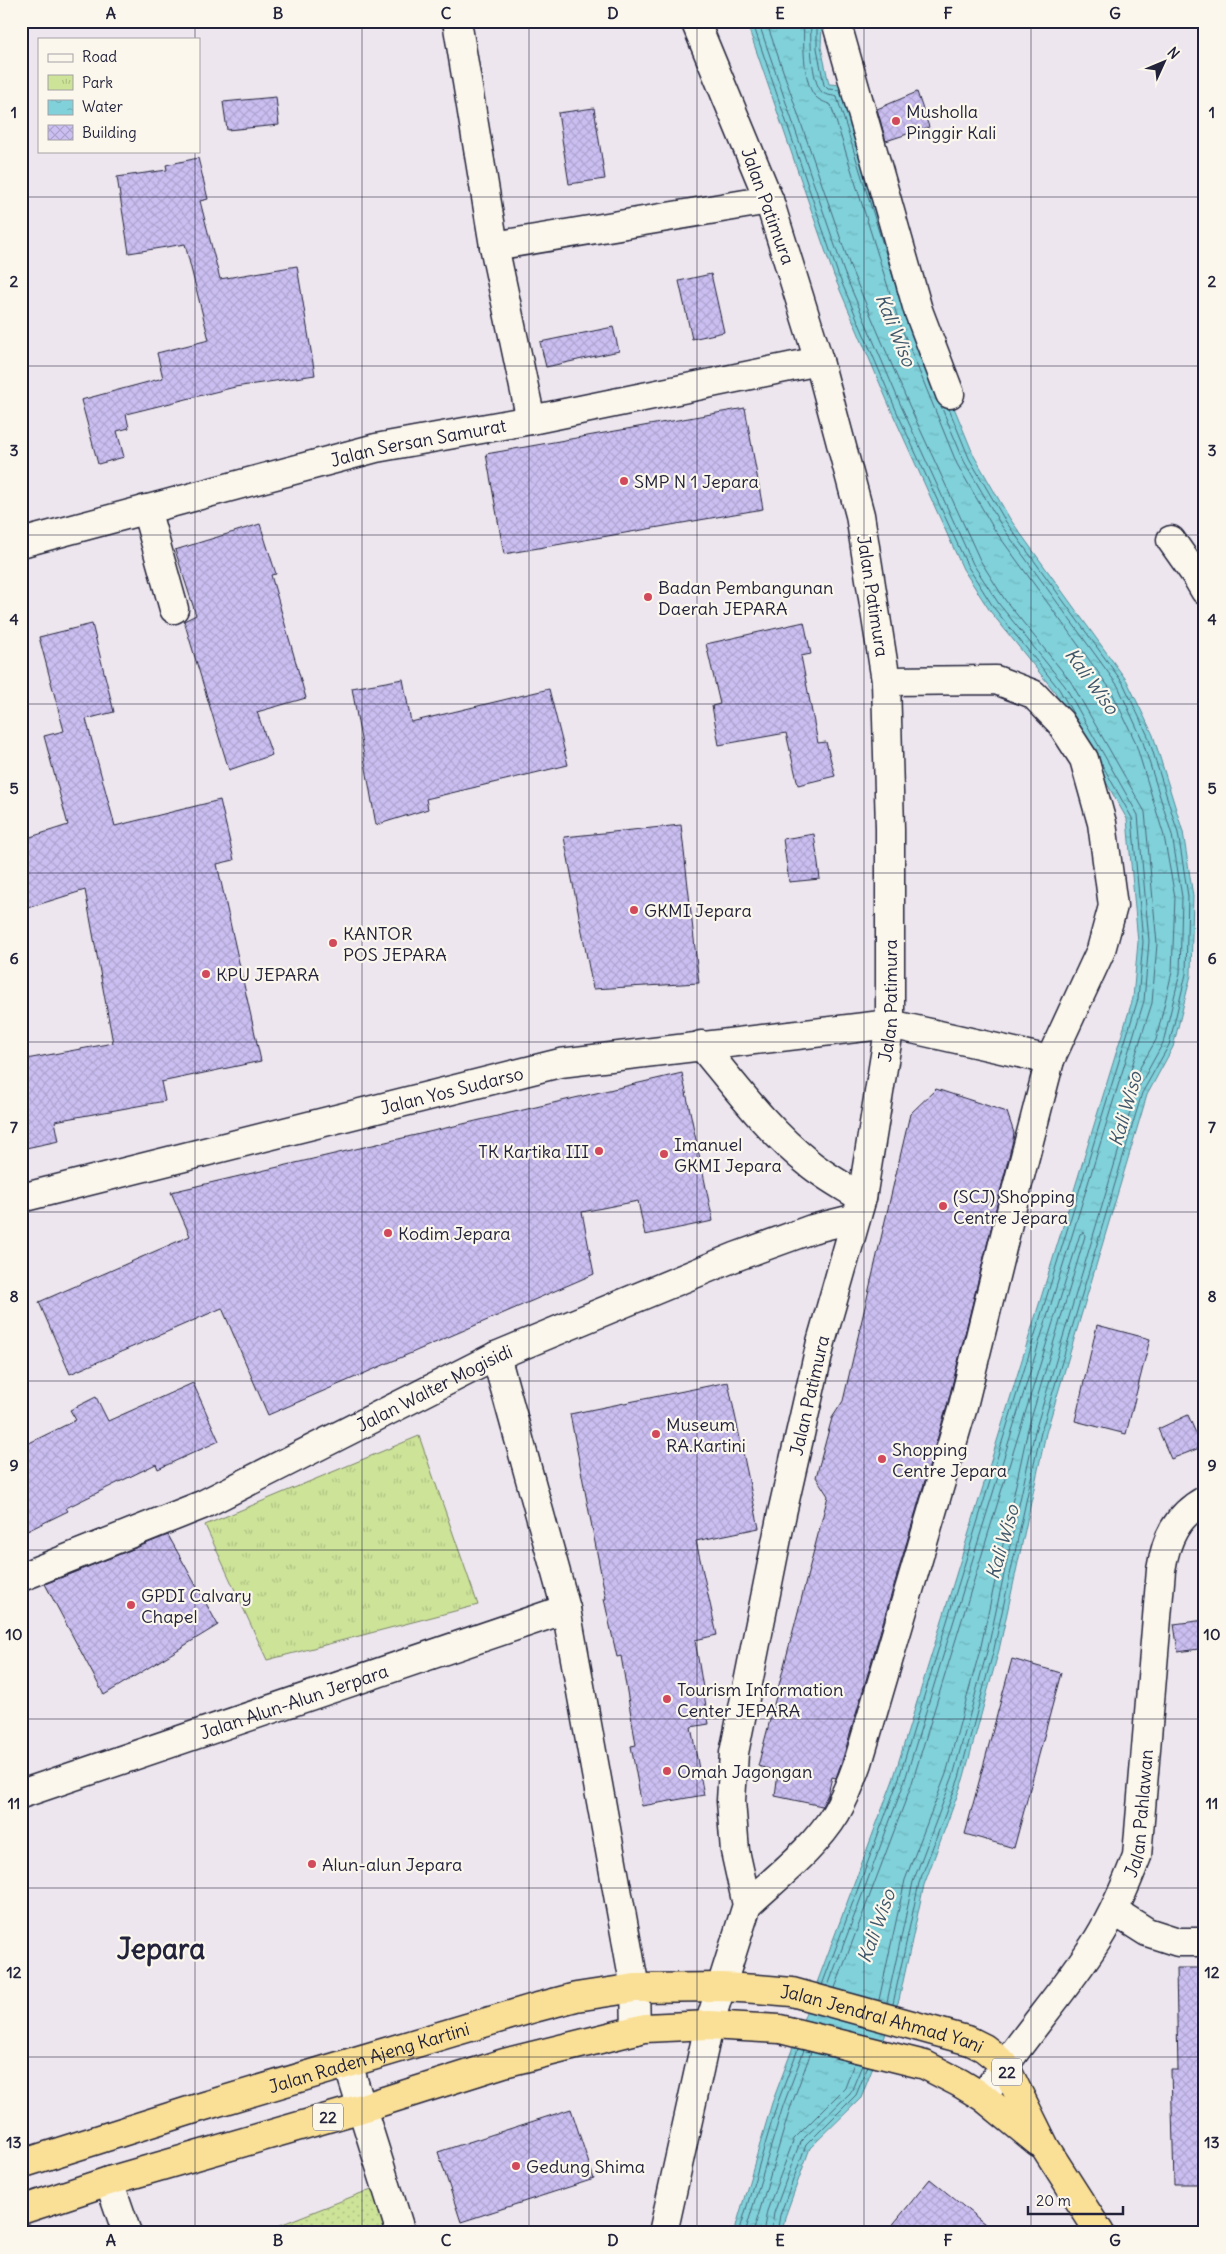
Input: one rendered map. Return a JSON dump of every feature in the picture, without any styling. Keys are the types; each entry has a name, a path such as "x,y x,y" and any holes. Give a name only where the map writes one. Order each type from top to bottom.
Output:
{"highway":[{"name":"Jalan Raden Ajeng Kartini","path":"21,2164 201,2107 576,1997 636,1988 722,1987"},
{"name":"Jalan Jendral Ahmad Yani","path":"722,1987 792,1992 970,2041 984,2048 1004,2064 1044,2148 1100,2233"},
{"name":"Jalan Jendral Ahmad Yani","path":"709,2025 780,2029 925,2065 983,2097 1044,2148"},
{"name":"22","path":"21,2210 109,2181 362,2108 504,2063 636,2030 709,2025"}],"street":[{"path":"457,21 494,246 531,420"},
{"name":"Jalan Patimura","path":"663,2233 709,2025 747,1905 735,1851 731,1801 734,1753 782,1513 821,1342 859,1208 890,1024 890,829 886,681 860,514 819,361 769,200 695,21"},
{"path":"836,21 918,310 950,394"},
{"path":"494,246 769,200"},
{"name":"Jalan Sersan Samurat","path":"21,543 376,448 531,420 819,361"},
{"path":"146,509 174,609"},
{"path":"1171,540 1205,591"},
{"path":"747,1905 804,1852 835,1814 846,1795 858,1763 962,1410 1050,1060 1101,950 1113,906 1102,823 1084,759 1060,722 1033,694 996,680 886,681"},
{"name":"Jalan Yos Sudarso","path":"21,1198 560,1063 890,1024 1050,1060"},
{"path":"701,1045 760,1117 859,1208"},
{"name":"Jalan Walter Mogisidi","path":"21,1577 202,1504 496,1356 734,1258 812,1229 859,1208"},
{"path":"496,1356 566,1609 636,1988 636,2030"},
{"name":"Jalan Pahlawan","path":"983,2097 1004,2064 1098,1940 1114,1911 1137,1856 1161,1570 1165,1545 1184,1514 1205,1500"},
{"name":"Jalan Alun-Alun Jerpara","path":"21,1794 566,1609"},
{"path":"1114,1911 1147,1932 1178,1942 1205,1942"},
{"path":"348,2064 400,2233"},
{"path":"109,2181 127,2233"}],"green space":[{"path":"419,1436 478,1605 267,1660 205,1525"},
{"path":"374,2188 392,2233 277,2233 275,2227"}],"water":[{"name":"Kali Wiso","path":"746,21 822,21 821,47 829,84 845,85 915,313 974,456 1010,519 1127,681 1153,735 1183,832 1193,896 1191,975 1173,1047 1147,1095 1046,1433 999,1650 963,1780 924,1885 899,2000 861,2098 810,2148 785,2217 782,2233 734,2233 772,2103 893,1780 1133,998 1138,942 1127,819 1055,692 990,611 963,569 892,412 834,276"}],"building":[{"name":"Musholla Pinggir Kali","path":"917,92 929,127 886,141 877,109"},
{"path":"276,97 279,125 227,130 223,102"},
{"path":"594,108 605,179 569,184 558,113"},
{"path":"198,158 208,199 200,201 220,279 297,266 315,375 235,387 126,414 129,428 117,431 124,457 98,464 81,400 163,378 157,353 209,340 185,244 129,253 117,177 167,170 166,165"},
{"path":"711,274 724,332 692,339 679,281"},
{"path":"613,327 619,351 546,367 540,342"},
{"name":"SMP N 1 Jepara","path":"745,408 763,509 504,554 486,454"},
{"path":"260,524 276,574 271,575 306,698 257,712 272,755 229,770 184,621 196,615 175,550"},
{"path":"804,622 811,654 801,656 818,743 826,742 835,776 798,785 786,733 719,745 712,706 720,704 706,644"},
{"path":"92,624 114,712 86,719 115,826 220,800 234,860 217,864 261,1061 161,1082 165,1101 55,1121 59,1141 21,1149 21,1060 113,1043 85,890 21,910 21,840 68,825 44,736 64,731 39,637"},
{"path":"403,679 411,722 549,689 568,765 426,799 428,809 376,825 352,688"},
{"name":"GKMI Jepara","path":"681,825 699,983 593,989 564,837"},
{"path":"814,834 820,879 789,882 783,839"},
{"name":"Kodim Jepara","path":"682,1073 713,1221 645,1235 638,1201 582,1212 594,1274 268,1415 222,1308 70,1374 39,1302 190,1236 171,1192"},
{"name":"Shopping Centre Jepara","path":"936,1089 1007,1112 1014,1133 1013,1140 947,1406 843,1758 836,1778 832,1777 828,1794 822,1806 775,1796 778,1772 758,1766 828,1496 816,1477 832,1418 843,1401 910,1114"},
{"path":"1097,1325 1150,1339 1126,1434 1075,1421"},
{"path":"728,1382 759,1528 696,1541 717,1635 695,1640 709,1724 691,1727 704,1795 642,1806 631,1746 636,1745 621,1656 617,1657 604,1599 606,1599 570,1414"},
{"path":"193,1383 219,1441 158,1469 156,1464 66,1508 68,1511 21,1534 21,1447 76,1420 70,1410 96,1397 108,1421"},
{"path":"1188,1415 1202,1447 1171,1459 1158,1429"},
{"name":"GPDI Calvary Chapel","path":"168,1535 218,1625 104,1695 45,1584"},
{"path":"1205,1620 1205,1648 1178,1652 1174,1624"},
{"path":"1012,1659 1061,1673 1014,1848 965,1834"},
{"path":"1176,1968 1205,1968 1205,2184 1174,2184 1171,2070 1178,2070"},
{"name":"Gedung Shima","path":"571,2109 594,2179 461,2222 438,2152"},
{"path":"930,2179 996,2233 886,2233"}],"place":[{"name":"Musholla Pinggir Kali","path":"896,121"},
{"name":"SMP N 1 Jepara","path":"624,481"},
{"name":"Badan Pembangunan Daerah JEPARA","path":"648,597"},
{"name":"GKMI Jepara","path":"634,910"},
{"name":"KANTOR POS JEPARA","path":"333,943"},
{"name":"KPU JEPARA","path":"206,974"},
{"name":"TK Kartika III","path":"599,1151"},
{"name":"Imanuel GKMI Jepara","path":"664,1154"},
{"name":"(SCJ) Shopping Centre Jepara","path":"943,1206"},
{"name":"Kodim Jepara","path":"388,1233"},
{"name":"Museum RA.Kartini","path":"656,1434"},
{"name":"Shopping Centre Jepara","path":"882,1459"},
{"name":"GPDI Calvary Chapel","path":"131,1605"},
{"name":"Tourism Information Center JEPARA","path":"667,1699"},
{"name":"Omah Jagongan","path":"667,1771"},
{"name":"Alun-alun Jepara","path":"312,1864"},
{"name":"Gedung Shima","path":"516,2166"}],"district":[{"name":"Jepara","path":"161,1949"}]}
